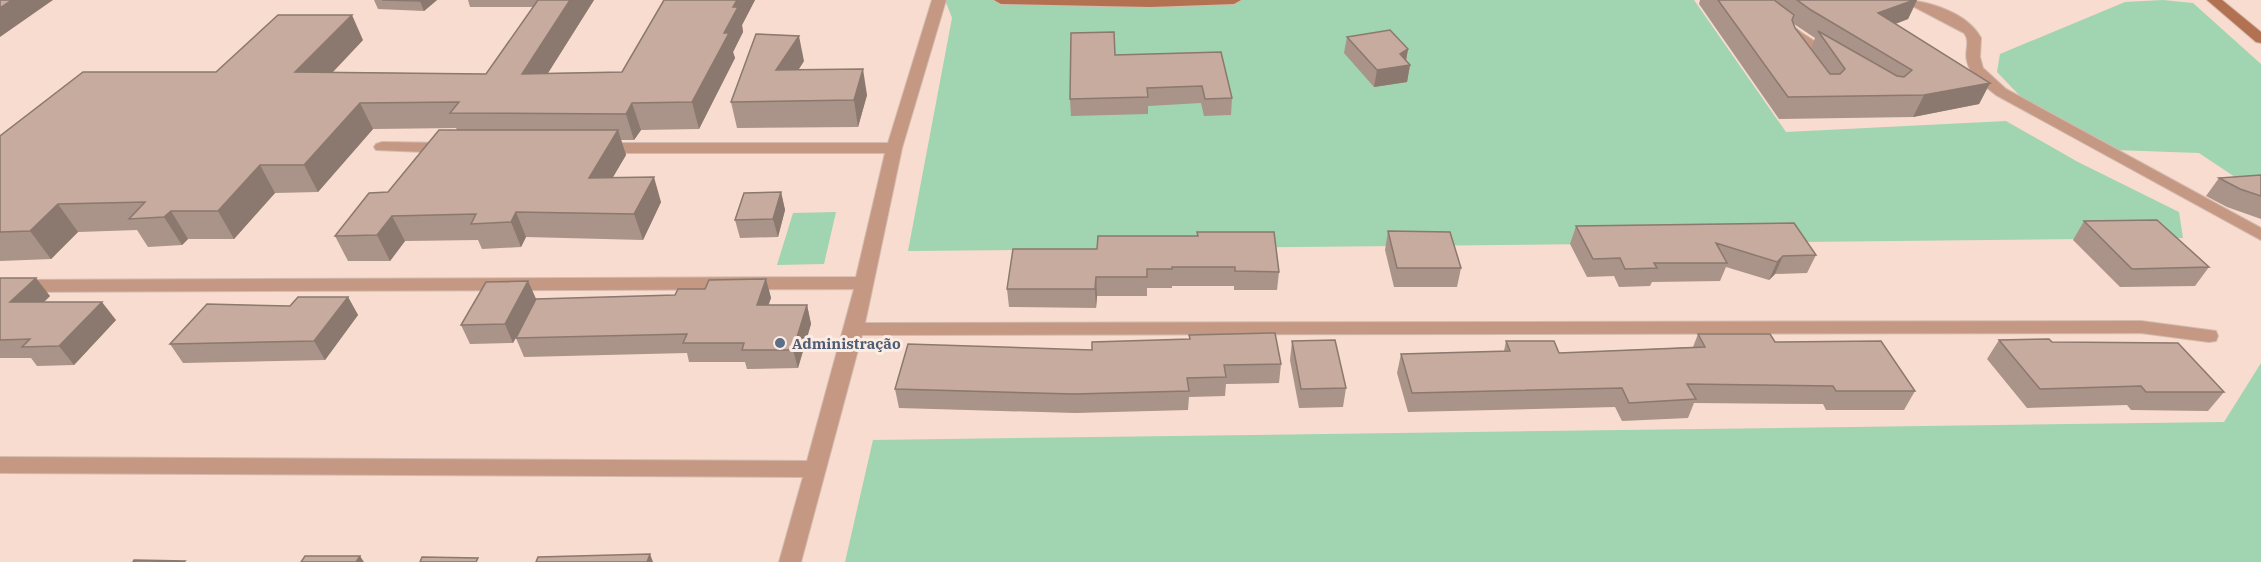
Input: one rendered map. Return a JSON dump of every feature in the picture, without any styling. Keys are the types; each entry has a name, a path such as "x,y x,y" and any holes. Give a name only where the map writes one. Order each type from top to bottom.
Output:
{"main road":[{"path":"1001,0 1139,3 1234,0"},
{"path":"2214,0 2261,39"}],"street":[{"path":"790,562 854,328 894,148 939,0"},
{"path":"1752,0 1797,36 1845,64"},
{"path":"1908,0 1972,32 1976,41 1972,58 1980,74 2001,92 2261,235"},
{"path":"1797,36 1793,40 1802,57"},
{"path":"382,147 466,148"},
{"path":"585,148 894,148"},
{"path":"0,286 865,283"},
{"path":"854,328 2141,327 2209,336"},
{"path":"0,465 816,469"}],"green space":[{"path":"945,0 1694,0 1786,132 2006,121 2078,162 2179,212 2183,238 908,251 952,18"},
{"path":"2163,0 2193,3 2261,64 2261,183 2235,177 2199,153 2115,150 2020,96 1997,72 2000,54 2125,2"},
{"path":"836,212 824,264 777,265 793,213"},
{"path":"2261,363 2261,562 845,562 873,440 2224,422"}],"building":[{"path":"0,0 12,0 0,8"},
{"path":"538,0 570,0 522,74 622,72 664,0 737,0 733,7 738,7 724,33 729,33 692,102 632,103 626,114 450,113 459,102 360,103 304,165 260,165 218,211 171,211 164,217 129,219 145,202 58,204 30,231 0,232 0,136 83,72 216,72 278,15 352,15 295,72 486,74"},
{"path":"1718,0 1774,0 1794,15 1792,20 1795,28 1830,74 1840,74 1845,69 1818,31 1897,76 1904,77 1912,70 1797,0 1914,0 1878,13 1990,83 1924,95 1788,97"},
{"path":"1390,30 1408,49 1400,54 1410,65 1377,70 1347,37"},
{"path":"1114,32 1115,55 1221,52 1232,98 1205,99 1202,86 1147,88 1148,97 1070,99 1071,33"},
{"path":"756,34 799,36 776,70 863,69 854,100 731,102"},
{"path":"439,130 618,130 589,178 654,177 634,214 516,212 511,222 471,224 476,214 392,216 377,235 335,236 369,193 388,192"},
{"path":"2261,175 2261,196 2240,189 2219,178"},
{"path":"781,192 773,219 735,220 744,193"},
{"path":"2157,220 2209,267 2132,269 2084,221"},
{"path":"1794,223 1816,255 1783,256 1777,262 1716,243 1727,263 1654,263 1657,268 1625,269 1620,258 1593,259 1576,226"},
{"path":"1388,231 1450,232 1461,268 1397,268"},
{"path":"1197,232 1274,232 1279,272 1235,271 1235,267 1172,267 1172,269 1147,269 1147,277 1096,277 1095,289 1007,289 1013,249 1097,249 1098,236 1198,236"},
{"path":"0,278 36,278 10,302 102,302 59,346 22,347 30,339 0,340"},
{"path":"766,279 757,305 807,305 793,350 742,350 744,343 683,343 687,334 516,338 536,299 675,295 678,289 705,289 709,280"},
{"path":"528,281 505,324 461,325 486,282"},
{"path":"298,297 348,297 314,341 170,344 207,304 290,306"},
{"path":"1275,333 1281,364 1224,365 1226,377 1187,378 1189,391 1074,394 895,389 908,344 1092,350 1092,342 1190,339 1189,335"},
{"path":"1698,334 1770,334 1775,342 1881,341 1915,391 1836,391 1833,386 1687,384 1696,399 1629,403 1622,388 1412,393 1401,354 1510,351 1506,341 1554,341 1559,353 1705,347"},
{"path":"2049,339 2052,342 2178,343 2224,392 2146,392 2141,386 2040,389 1999,340"},
{"path":"1335,340 1346,388 1301,389 1292,341"},
{"path":"650,554 647,562 536,562 538,557"},
{"path":"305,556 360,556 356,562 301,562"},
{"path":"422,557 478,558 476,562 420,562"},
{"path":"134,560 185,561 133,562"}],"place":[{"name":"Administração","path":"780,343"}]}
